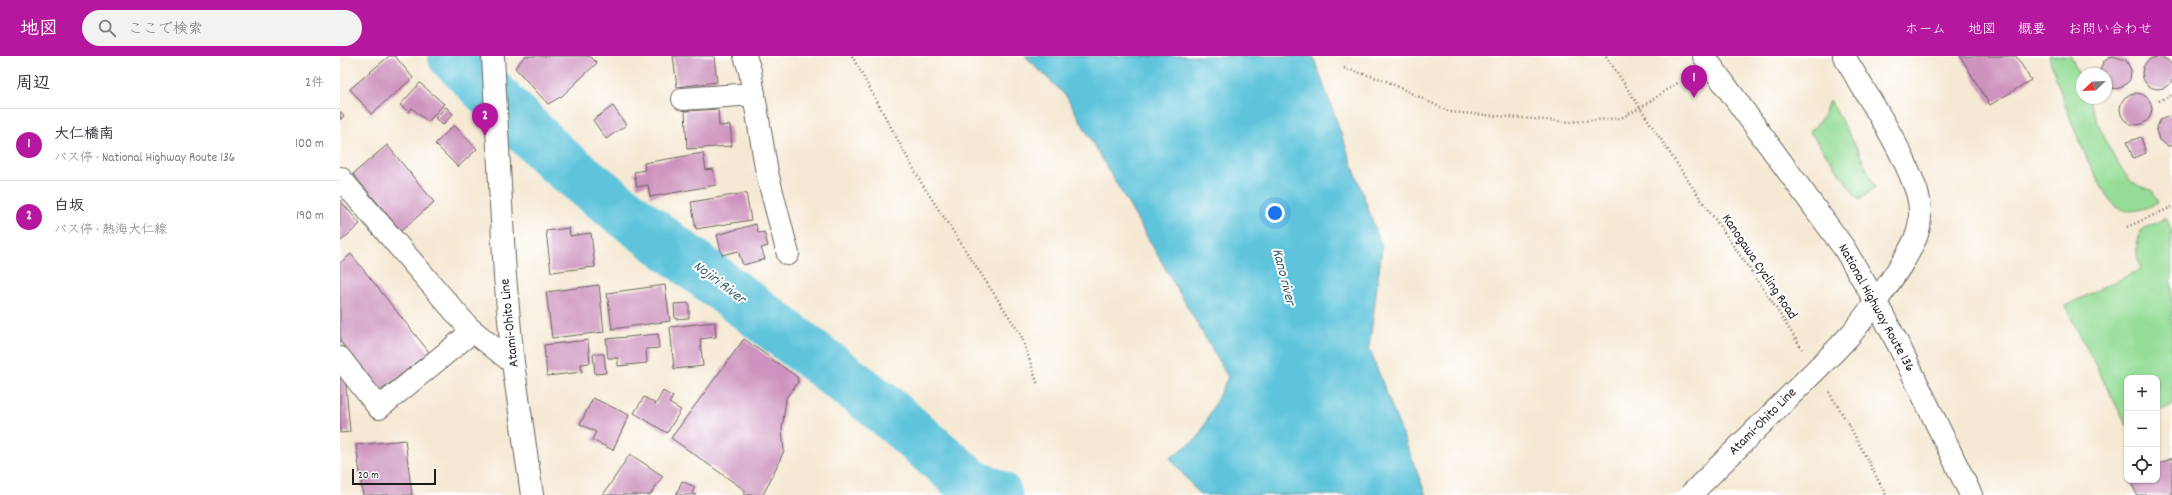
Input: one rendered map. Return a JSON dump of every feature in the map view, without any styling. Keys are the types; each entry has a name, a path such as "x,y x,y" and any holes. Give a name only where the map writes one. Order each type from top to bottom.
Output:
{"main road":[{"name":"Atami-Ohito Line","path":"493,56 505,276 513,363 532,495"},
{"path":"745,56 750,71 767,173 788,254"},
{"name":"National Highway Route 136","path":"1704,56 1844,248 1876,302 1916,379 1970,495"},
{"name":"Atami-Ohito Line","path":"1690,495 1852,333 1876,302 1901,265 1916,236 1920,211 1916,187 1901,156 1844,56"},
{"path":"683,99 754,94"},
{"path":"340,178 473,331 513,363"},
{"path":"340,358 379,408 473,331"}],"path":[{"path":"852,56 922,184 1021,335 1038,385"},
{"name":"Kanogawa Cycling Road","path":"1606,56 1691,186 1767,294 1804,352"},
{"path":"1344,68 1384,80 1450,112 1570,122 1620,118 1640,108 1679,82"},
{"path":"2159,101 2172,96"},
{"path":"2128,227 2172,208"},
{"path":"1828,391 1848,423 1886,495"}],"green space":[{"path":"2049,56 2071,56 2076,68 2076,104 2090,104 2106,141 2123,172 2132,182 2152,190 2158,203 2139,210 2130,211 2120,209 2111,201 2100,185 2078,139"},
{"path":"1830,100 1859,152 1875,188 1859,200 1810,132 1822,118"},
{"path":"2166,218 2172,231 2172,405 2160,411 2160,375 2124,375 2124,420 2065,306 2141,269 2137,250 2141,230"}],"water":[{"name":"Kano river","path":"1025,56 1313,56 1382,247 1369,348 1426,495 1200,495 1170,458 1198,438 1228,377 1066,96"}],"building":[{"path":"389,56 395,56 413,78 371,114 350,89"},
{"path":"525,56 590,56 597,63 562,96 548,104 515,68"},
{"path":"673,56 714,56 717,82 677,87"},
{"path":"1960,56 2016,56 2031,80 1990,105"},
{"path":"2112,56 2126,60 2131,70 2130,80 2122,87 2116,89 2112,88 2112,68 2101,68 2103,62"},
{"path":"2161,57 2173,67 2173,79 2164,88 2152,88 2143,79 2143,67 2152,58"},
{"path":"420,83 444,104 428,122 412,108 409,112 400,105"},
{"path":"2133,93 2139,93 2149,100 2152,109 2151,115 2145,122 2139,125 2133,125 2123,118 2120,112 2120,106 2127,96"},
{"path":"613,106 626,125 606,139 593,120"},
{"path":"446,107 453,114 443,125 435,118"},
{"path":"718,109 719,126 730,125 732,146 687,149 685,111"},
{"path":"340,111 344,116 340,120"},
{"path":"2172,115 2172,146 2168,146 2159,140 2156,130 2160,120"},
{"path":"454,125 477,149 458,167 435,144"},
{"path":"2141,137 2146,153 2133,158 2127,142"},
{"path":"387,145 434,202 401,231 353,174"},
{"path":"703,153 706,170 713,169 716,185 650,197 648,185 637,187 634,172 645,170 644,163"},
{"path":"746,193 751,220 696,229 691,202"},
{"path":"340,200 360,224 340,242"},
{"path":"756,224 758,233 764,232 768,246 761,248 765,259 743,265 738,251 722,255 717,235"},
{"path":"569,228 570,236 591,233 595,267 551,272 546,231"},
{"path":"351,254 429,352 379,392 340,341 340,263"},
{"path":"599,285 604,332 552,338 546,292"},
{"path":"665,285 670,321 612,329 607,293"},
{"path":"689,303 689,318 675,319 674,304"},
{"path":"715,322 716,337 700,339 703,366 674,369 670,327"},
{"path":"658,334 659,348 646,349 647,363 618,366 618,358 608,358 606,339"},
{"path":"744,339 797,377 798,382 786,398 782,429 784,451 763,495 743,495 746,491 671,438"},
{"path":"588,340 590,363 581,364 582,372 547,376 544,345"},
{"path":"593,354 604,354 606,373 595,374"},
{"path":"345,375 350,432 340,433 340,376"},
{"path":"663,391 673,397 669,403 681,410 667,433 634,413 644,397 656,404"},
{"path":"593,398 629,415 613,450 592,440 596,432 580,424"},
{"path":"405,440 412,495 363,495 356,445"},
{"path":"630,454 663,476 650,495 603,495"},
{"path":"2172,458 2172,495 2137,495 2131,483 2160,483 2160,464"},
{"path":"682,481 695,487 692,493 696,495 676,495"}],"waterway":[{"name":"Nojiri River","path":"453,56 558,160 629,216 883,408 971,484 997,495"}],"place":[{"name":"大仁橋南","path":"1694,98"},
{"name":"白坂","path":"485,136"}]}
